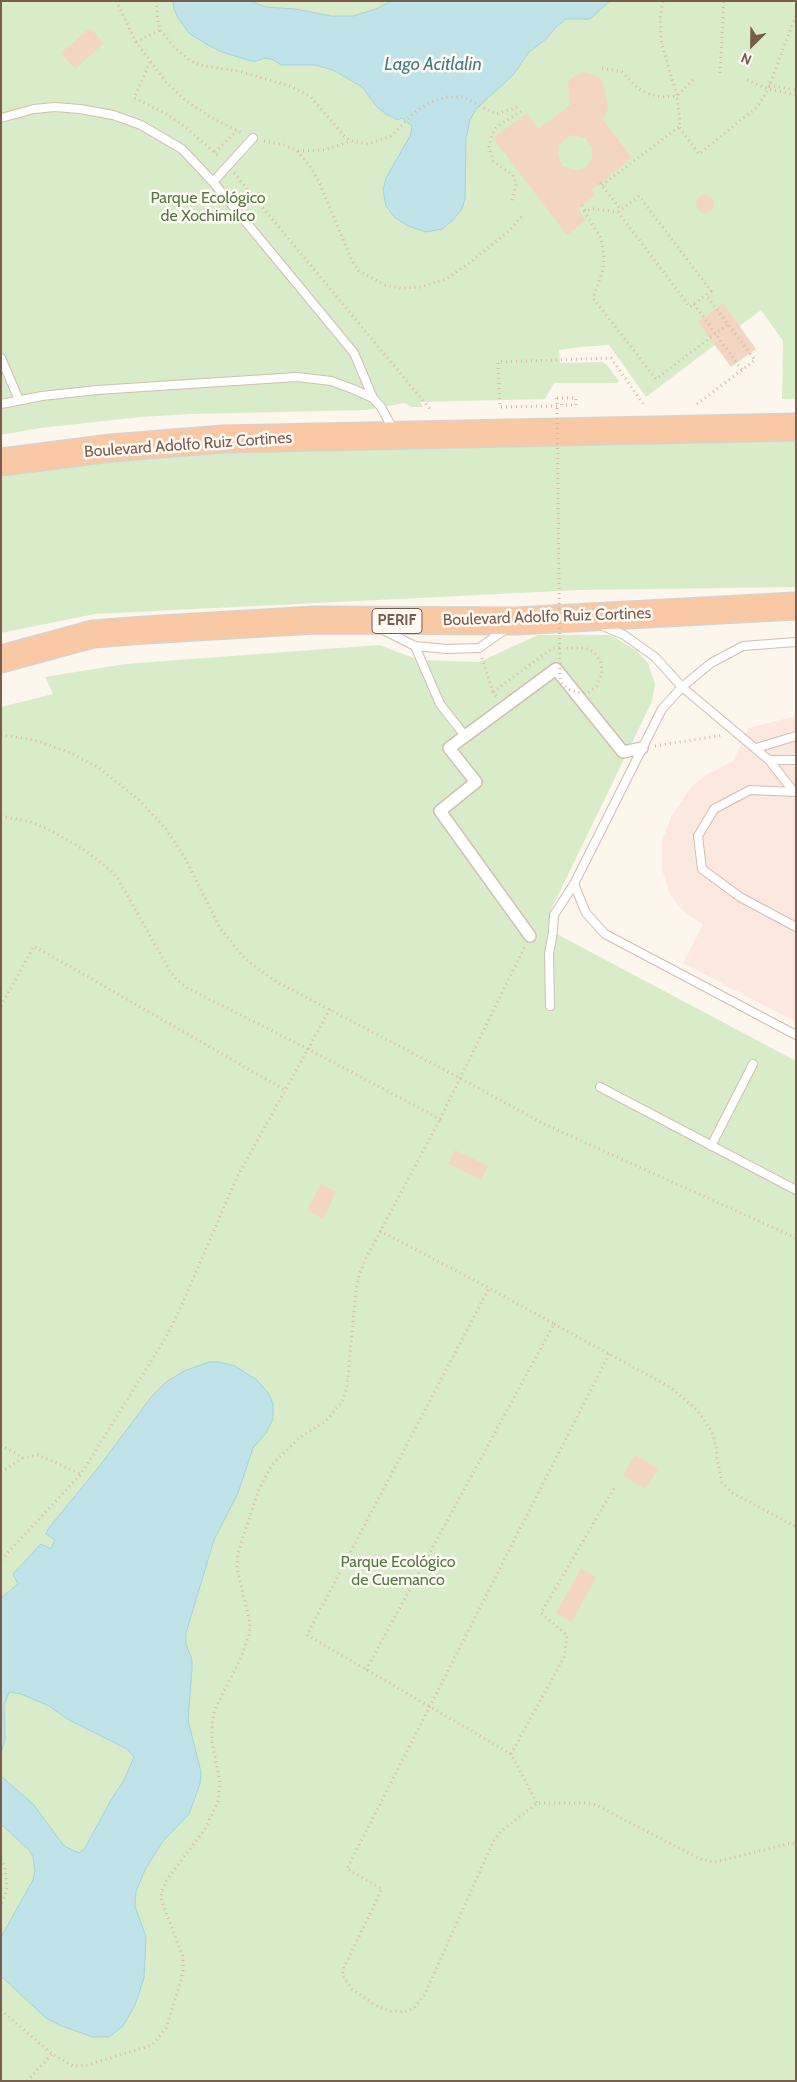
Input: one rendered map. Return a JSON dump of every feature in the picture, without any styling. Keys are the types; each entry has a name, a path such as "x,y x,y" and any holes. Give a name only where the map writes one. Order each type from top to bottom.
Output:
{"highway":[{"name":"Boulevard Adolfo Ruiz Cortines","path":"1,462 111,448 223,439 796,427"},
{"name":"Boulevard Adolfo Ruiz Cortines","path":"1,659 93,634 315,620 516,620 796,606"}],"street":[{"path":"530,936 440,811 476,782 449,748 556,669 623,752 642,748"}],"lane":[{"path":"1,118 34,109 55,108 80,109 113,114 141,125 182,149 213,182 354,353 374,398 396,435"},
{"path":"213,182 253,138"},
{"path":"1,358 19,400"},
{"path":"1,404 97,390 297,377 331,381 353,388 374,398"},
{"path":"583,617 624,635 654,657 682,687 769,760 795,792"},
{"path":"366,621 415,646 447,649 479,648 516,620"},
{"path":"550,1006 549,954 554,915 574,884 662,709 682,687 711,663 743,646 796,642"},
{"path":"415,646 440,704 465,736"},
{"path":"756,748 796,736"},
{"path":"769,760 796,760"},
{"path":"795,792 750,790 714,809 698,836 702,869 740,897 796,927"},
{"path":"574,884 586,913 605,934 796,1035"},
{"path":"711,1146 753,1064"},
{"path":"600,1087 796,1190"}],"path":[{"path":"116,1 136,42 166,82 185,100 210,117 237,131 253,138 284,145 297,151 310,166 320,182 352,261 360,271 385,285 401,288 421,287 446,279 468,264 503,235 522,216"},
{"path":"156,1 160,30 177,50 191,61 204,66 238,71 290,86 311,97 344,136 351,141 368,144 391,136 416,110 430,102 446,97 462,97 496,114 521,106"},
{"path":"663,1 660,18 661,41 677,96 680,122 678,127 601,184 620,211 690,307 711,291 639,196 620,211 594,209 586,211 581,206 601,238 604,256 603,270 593,298 656,379 728,324"},
{"path":"720,73 724,1"},
{"path":"678,127 699,154 758,107 768,88 796,15"},
{"path":"136,42 160,30"},
{"path":"150,62 134,98 165,113 215,152 430,409"},
{"path":"602,68 622,72 639,89 660,97 677,96 693,80"},
{"path":"747,80 796,96"},
{"path":"768,88 796,90"},
{"path":"512,200 516,186 515,179 513,175 497,166 493,161 489,147 492,134 496,128 524,110"},
{"path":"215,152 237,131"},
{"path":"297,151 325,150 351,141"},
{"path":"697,404 755,360 706,294"},
{"path":"694,304 742,370"},
{"path":"493,692 553,648 563,648 585,648 594,652 601,662 602,674 597,686 589,692 580,694 570,690 563,684 560,677 560,404 557,398 576,398 576,405 560,404 500,407 498,362 611,358 644,404"},
{"path":"479,648 493,692 504,706"},
{"path":"642,748 738,733"},
{"path":"1,735 35,740 71,753 99,768 139,800 166,829 185,858 220,928 245,959 276,982 574,1139 796,1238"},
{"path":"1,816 31,822 50,830 86,851 118,878 170,971 187,988 308,1049 440,1120"},
{"path":"1,2010 52,2054 66,2063 80,2066 142,2049 158,2040 170,2018 183,1971 183,1957 161,1899 162,1891 166,1881 205,1830 218,1801 220,1782 212,1742 212,1724 215,1709 246,1646 249,1635 250,1623 237,1568 238,1554 253,1504 272,1465 299,1438 332,1416 346,1394 356,1290 364,1262 440,1120 530,936"},
{"path":"1,1006 34,946 285,1090"},
{"path":"1,1560 81,1474 174,1324 237,1177 330,1009"},
{"path":"380,1230 670,1387 697,1410 712,1432 722,1482 731,1492 796,1527"},
{"path":"489,1288 306,1635 511,1754 537,1803"},
{"path":"366,1670 554,1324"},
{"path":"609,1354 347,1869 382,1889 344,1967 342,1975 352,1989 376,2005 391,2011 405,2012 414,2008 425,1994 493,1842 501,1831 537,1803 588,1803 596,1805 702,1860 715,1862 796,1843"},
{"path":"1,1445 24,1458"},
{"path":"1,1472 24,1458 38,1455 81,1474"},
{"path":"511,1754 564,1657 566,1635 541,1613 616,1485"},
{"path":"1,1859 5,1868 7,1888 1,1906"},
{"path":"28,2081 52,2054"}],"shaded area":[{"path":"796,716 796,1022 683,963 703,925 681,909 670,895 662,869 662,841 672,815 691,787 706,775 733,761 749,728"}],"green space":[{"name":"Parque Ecológico de Xochimilco","path":"1,1 796,1 796,399 782,399 783,341 761,310 646,397 609,345 559,350 560,363 602,362 606,364 619,381 617,383 554,383 545,399 420,402 423,407 411,407 405,403 366,410 141,417 40,428 1,435"},
{"path":"796,432 796,587 579,590 95,614 1,633 1,468 231,448"},
{"name":"Parque Ecológico de Cuemanco","path":"538,635 611,635 637,651 648,663 655,684 652,701 549,914 553,932 796,1061 796,2081 1,2081 1,707 53,694 45,677 125,664 379,645 419,660 479,662"}],"water":[{"name":"Lago Acitlalin","path":"173,1 250,1 266,7 296,9 331,16 353,16 376,9 391,1 610,1 590,19 566,19 557,26 546,39 529,52 513,75 476,109 470,120 466,138 465,199 462,209 442,229 426,232 408,226 394,217 386,206 383,190 386,178 410,136 412,126 402,118 398,120 386,114 376,106 362,87 333,70 315,65 281,65 272,59 264,58 251,61 222,52 206,44 189,33 178,18"},
{"path":"209,1362 219,1362 235,1366 257,1380 269,1394 273,1404 273,1419 266,1433 253,1448 238,1493 214,1540 186,1633 186,1644 192,1660 188,1720 201,1772 200,1784 189,1814 163,1841 146,1868 136,1891 135,1906 146,1937 144,1978 135,2005 123,2026 109,2037 93,2037 59,2025 46,2018 1,1976 1,1937 33,1880 35,1871 30,1851 1,1824 1,1776 33,1804 64,1846 79,1853 85,1848 124,1780 134,1757 127,1749 69,1720 49,1706 21,1694 9,1692 4,1705 5,1739 1,1754 1,1598 18,1584 13,1574 41,1544 51,1549 55,1540 46,1534 48,1529 98,1468 152,1396 166,1382 184,1371"}],"building":[{"path":"90,28 104,43 75,69 61,53"},
{"path":"583,72 598,76 603,82 608,108 603,120 632,158 591,190 595,195 578,209 586,220 567,235 493,138 527,113 538,129 570,105 568,84 570,79","holes":["573,135 585,138 592,147 592,159 585,168 574,170 563,166 558,156 559,145"]},
{"path":"705,195 711,198 714,204 711,210 705,213 699,210 696,204 699,198"},
{"path":"723,303 756,349 731,367 698,322"},
{"path":"455,1150 488,1166 481,1180 448,1164"},
{"path":"321,1184 336,1192 323,1219 307,1210"},
{"path":"635,1455 658,1469 645,1489 623,1475"},
{"path":"581,1569 596,1577 572,1622 556,1613"}]}
